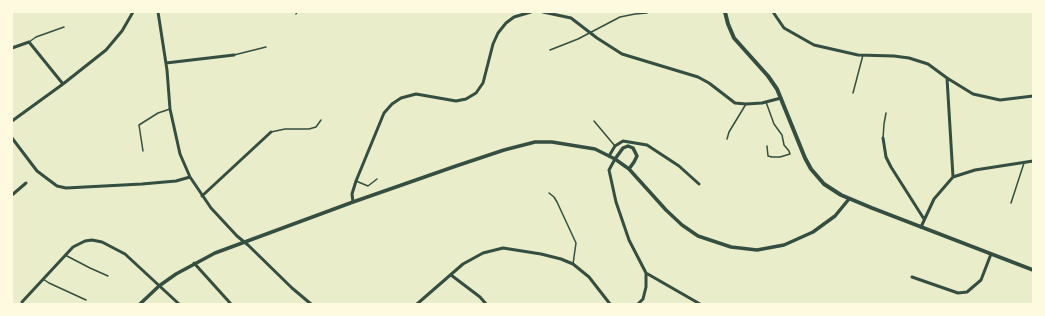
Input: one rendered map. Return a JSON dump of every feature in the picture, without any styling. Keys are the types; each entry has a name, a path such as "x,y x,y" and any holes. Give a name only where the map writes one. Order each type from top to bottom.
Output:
{"main road":[{"path":"725,12 734,38 768,76 781,98 811,169 828,187 849,199 1033,270"}],"street":[{"path":"12,121 63,84 106,50 122,32 133,12"},
{"path":"158,12 166,63 170,110 180,154 190,177 202,196 233,232 311,304"},
{"path":"353,202 352,194 356,181 384,113 392,104 401,98 416,94 456,101 466,99 476,93 484,83 493,44 498,33 506,23 514,17 531,12"},
{"path":"543,12 572,18 622,54 698,77 709,83 735,103 746,104 766,102 781,98"},
{"path":"773,12 784,28 814,45 863,55 894,56 913,59 928,64 973,94 1000,100 1033,96"},
{"path":"12,48 29,42 63,84"},
{"path":"166,63 234,55"},
{"path":"947,78 953,177"},
{"path":"202,196 271,132"},
{"path":"12,138 37,171 57,186 66,188 176,181 190,177"},
{"path":"884,138 886,157 924,219"},
{"path":"610,156 615,146 623,141 647,145 679,166 699,184"},
{"path":"140,304 159,286 194,263 244,241 504,150 535,142 552,142 595,149 610,156 629,168 666,210 682,225 698,236 731,248 757,250 784,245 813,232 835,216 849,199"},
{"path":"629,168 637,156 634,148 628,146 622,148 609,170 616,202 629,240 646,274 646,287 643,299 638,304"},
{"path":"921,227 934,199 953,177 975,170 1033,161"},
{"path":"12,195 26,183"},
{"path":"23,303 73,247 85,241 92,240 102,242 125,254 179,304"},
{"path":"417,304 462,264 483,253 504,248 541,254 573,264 589,277 610,304"},
{"path":"912,277 958,293 967,292 981,280 991,254"},
{"path":"194,263 232,304"},
{"path":"646,274 700,304"},
{"path":"451,275 486,304"}],"lane":[{"path":"550,50 578,39 620,17 647,13"},
{"path":"29,42 36,37 64,28"},
{"path":"234,55 266,47"},
{"path":"853,93 863,55"},
{"path":"766,102 774,124 782,135 784,145 790,154 780,157 768,156 766,146"},
{"path":"727,139 728,132 746,104"},
{"path":"143,151 138,124 158,113 170,110"},
{"path":"884,138 886,113"},
{"path":"271,132 284,129 309,129 316,127 322,120"},
{"path":"594,121 615,146"},
{"path":"1011,203 1024,163"},
{"path":"356,181 368,186 377,179"},
{"path":"549,194 554,197 557,202 576,243 573,264"},
{"path":"65,255 108,276"},
{"path":"43,279 86,300"}]}
